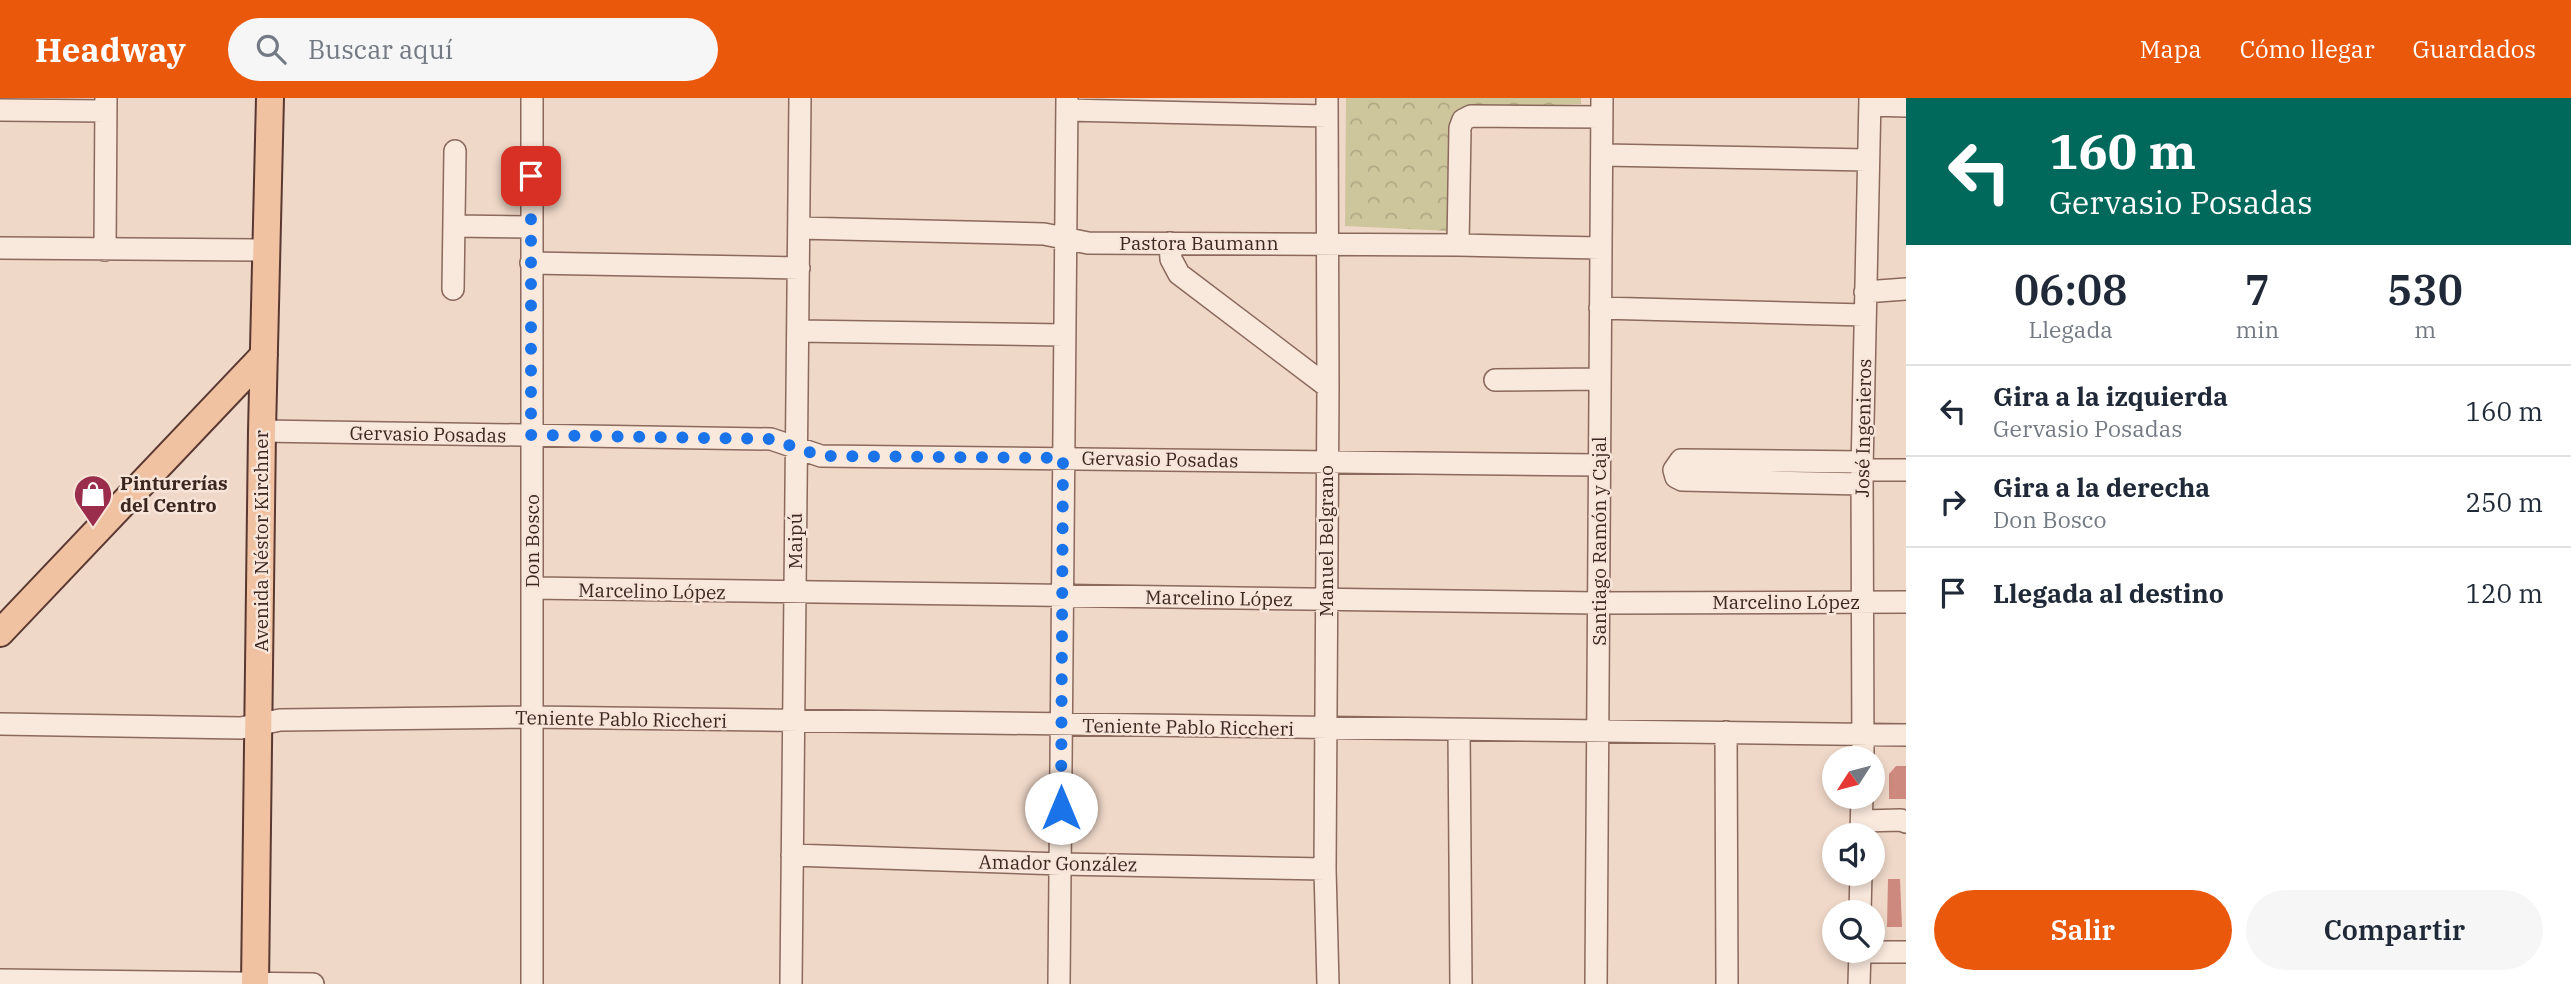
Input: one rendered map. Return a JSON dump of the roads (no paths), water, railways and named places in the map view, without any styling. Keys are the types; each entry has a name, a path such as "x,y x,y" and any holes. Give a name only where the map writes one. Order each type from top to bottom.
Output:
{"main road":[{"name":"Avenida Néstor Kirchner","path":"256,983 262,427 270,98"},
{"path":"2,626 264,355"},
{"path":"211,410 227,402 239,401 252,410 262,427"}],"street":[{"name":"Don Bosco","path":"532,98 532,984"},
{"name":"Maipú","path":"791,984 800,98"},
{"path":"1870,102 1906,106"},
{"name":"José Ingenieros","path":"1863,746 1862,472 1870,102"},
{"path":"1059,984 1067,104 1327,107"},
{"path":"0,110 106,105 105,250"},
{"name":"Manuel Belgrano","path":"1327,107 1325,869 1328,984"},
{"path":"1458,244 1463,120 1471,116 1602,108"},
{"name":"Santiago Ramón y Cajal","path":"1596,984 1602,108"},
{"path":"453,289 455,151"},
{"path":"1603,155 1867,160"},
{"path":"454,226 531,227"},
{"name":"Pastora Baumann","path":"799,228 1044,234 1088,243 1458,244 1601,248"},
{"path":"1170,243 1171,259 1179,274 1328,387"},
{"path":"0,248 266,250"},
{"path":"531,263 799,268"},
{"path":"1865,292 1906,289"},
{"path":"1600,307 1864,315"},
{"path":"798,331 1064,335"},
{"path":"1495,380 1600,379"},
{"name":"Gervasio Posadas","path":"262,427 771,439 821,456 1600,465"},
{"path":"1862,472 1681,460 1674,470 1676,477 1682,480 1862,472 1906,470"},
{"name":"Marcelino López","path":"532,588 1598,603 1906,602"},
{"name":"Teniente Pablo Riccheri","path":"0,724 241,728 280,720 531,718 1326,729 1597,729 1906,735"},
{"path":"1459,730 1461,984"},
{"path":"1726,732 1727,984"},
{"path":"1885,823 1901,820 1906,822"},
{"name":"Amador González","path":"792,855 1325,869"},
{"path":"1885,952 1906,952"},
{"path":"1859,984 1860,963"},
{"path":"0,980 313,984"}],"place":[{"name":"Pinturerías del Centro","path":"93,528"}]}
